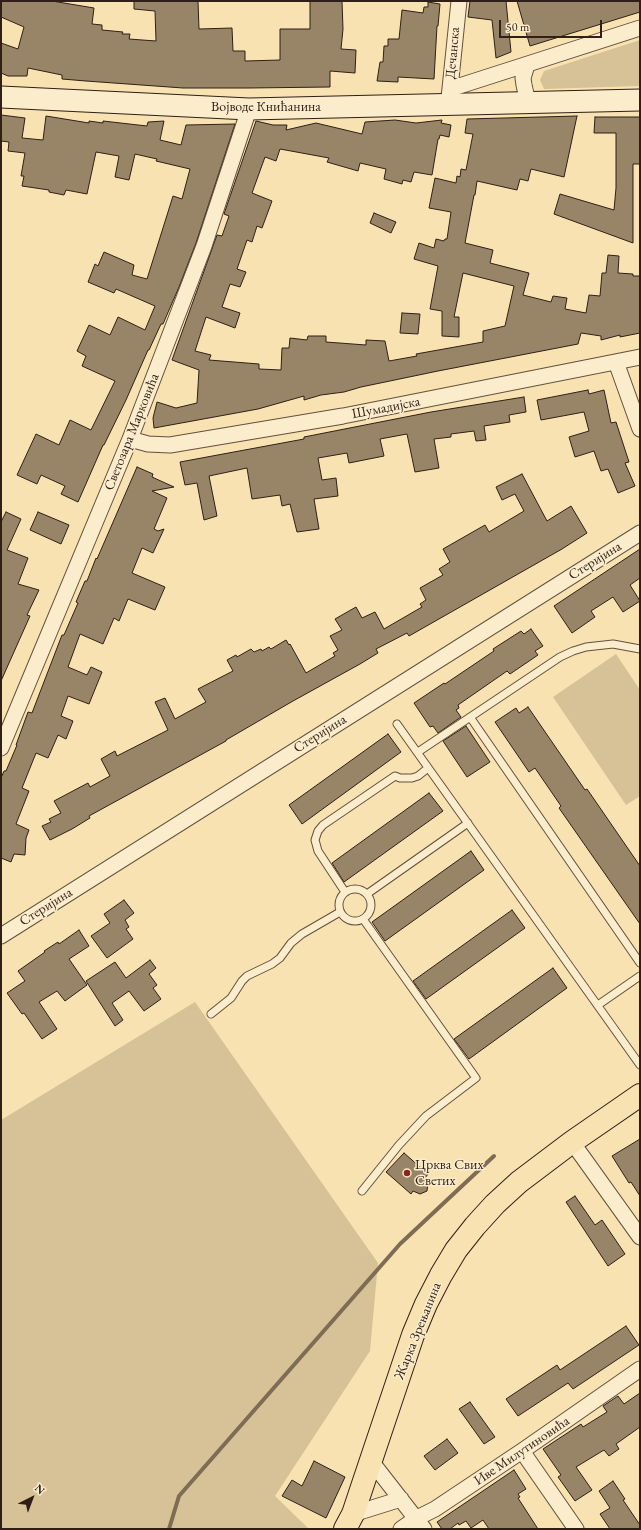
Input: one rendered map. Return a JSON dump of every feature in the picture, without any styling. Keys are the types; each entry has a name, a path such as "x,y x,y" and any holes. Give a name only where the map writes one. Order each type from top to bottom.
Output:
{"main road":[{"name":"Жарка Зрењанина","path":"349,1521 371,1461 413,1335 426,1304 448,1263 475,1226 519,1182 572,1142 640,1095"}],"street":[{"name":"Дечанска","path":"449,97 459,1"},
{"name":"Војводе Книћанина","path":"449,97 527,65 640,28"},
{"path":"527,65 524,85 526,94 531,103"},
{"name":"Војводе Книћанина","path":"1,97 249,109 449,97 531,103 640,100"},
{"name":"Светозара Марковића","path":"1,748 130,439 204,246 249,109"},
{"name":"Шумадијска","path":"130,439 148,444 170,445 343,416 640,357"},
{"path":"616,362 640,429"},
{"name":"Стеријина","path":"1,936 640,533"},
{"path":"572,1142 640,1237"},
{"name":"Иве Милутиновића","path":"401,1529 420,1524 435,1510 640,1369"},
{"path":"522,1451 576,1529"},
{"path":"371,1461 420,1524"},
{"path":"349,1521 401,1499"}],"lane":[{"path":"418,752 560,657 573,651 593,646 613,644 640,649"},
{"path":"470,717 640,963"},
{"path":"397,724 640,1065"},
{"path":"345,892 318,851 315,840 318,831 395,776 400,778 412,778 418,776 428,768"},
{"path":"367,894 468,823"},
{"path":"351,889 357,889 362,890 367,894 370,899 370,910 363,919 352,921 343,916 340,912 339,901 345,892 351,889"},
{"path":"212,1014 231,998 247,976 272,964 280,958 296,938 340,912"},
{"path":"362,1191 399,1145 426,1116 476,1078 363,919"},
{"path":"598,1005 640,976"}],"shaded area":[{"path":"640,40 640,86 544,89 540,80 544,71"},
{"path":"616,654 640,690 640,796 626,805 553,697"},
{"path":"195,1002 378,1263 370,1351 275,1496 308,1528 1,1529 1,1120"}],"building":[{"path":"1,1 52,1 94,8 92,24 102,25 102,30 130,34 129,39 156,41 155,11 134,9 134,1 198,1 199,29 232,28 233,51 245,51 245,61 280,60 280,29 310,29 310,1 342,1 343,29 341,49 356,50 355,73 330,71 330,87 249,88 183,88 62,79 62,75 28,68 27,76 8,76 1,73 1,43 18,49 24,27 1,17"},
{"path":"470,1 506,1 511,52 496,58 492,20 468,17"},
{"path":"517,1 640,1 640,12 530,46"},
{"path":"428,2 440,4 437,26 434,79 398,77 398,82 377,81 380,62 383,62 384,46 388,46 388,39 399,39 402,10 423,13 424,7 428,7"},
{"path":"1,115 25,118 22,138 43,140 46,116 89,123 89,121 103,123 103,121 147,126 148,122 164,121 160,140 181,145 186,125 235,124 196,243 179,287 163,324 161,324 148,350 126,400 103,445 78,502 61,494 65,486 41,475 37,484 17,475 36,434 59,445 70,420 91,430 115,381 82,366 86,356 77,351 89,325 110,335 118,317 145,330 155,306 116,289 114,293 88,282 95,264 98,266 104,252 134,265 132,275 147,279 173,196 182,199 190,169 156,161 157,159 135,154 129,180 115,177 119,156 96,152 87,194 66,190 64,195 49,192 49,190 22,186 24,176 21,176 25,153 8,151 9,142 1,141"},
{"path":"577,116 564,177 531,169 528,181 520,179 517,190 477,181 465,243 493,250 490,263 529,273 523,295 551,302 553,296 567,298 565,309 586,313 589,295 600,296 602,273 606,273 608,255 619,256 618,273 640,276 640,333 620,337 620,335 601,340 601,336 581,333 578,344 438,371 344,392 321,395 304,400 304,396 258,409 154,428 153,418 157,402 176,408 197,403 199,370 172,360 217,235 222,236 229,216 224,214 256,121 273,125 287,125 286,130 316,123 362,134 365,122 395,120 416,123 442,120 441,123 451,125 449,137 440,135 438,139 432,175 414,172 411,182 403,180 402,184 384,179 386,169 360,163 358,171 327,162 329,158 280,149 276,161 265,157 252,193 272,201 262,228 257,226 252,242 247,240 237,269 246,272 240,287 230,284 222,307 240,313 235,328 206,317 195,351 211,355 209,360 259,364 259,369 281,370 282,348 289,348 290,338 307,340 308,336 326,336 326,342 366,345 366,340 385,341 389,361 417,356 416,354 483,342 483,331 505,326 514,286 463,273 454,317 459,317 459,337 442,336 442,311 430,309 438,266 414,259 419,243 434,248 436,239 444,241 447,239 451,212 429,208 435,178 456,183 457,176 460,177 461,169 466,170 473,134 465,133 467,119"},
{"path":"595,117 640,117 640,164 633,164 633,243 554,214 560,194 614,210 616,188 616,133 594,133"},
{"path":"374,213 396,222 391,233 370,223"},
{"path":"402,313 420,314 418,334 400,333"},
{"path":"588,390 589,394 604,390 611,423 616,422 629,462 625,463 635,486 618,493 608,469 601,471 594,451 575,457 569,437 589,431 584,412 541,420 537,400"},
{"path":"524,397 526,412 509,415 510,422 484,426 486,440 476,441 474,431 451,434 451,437 434,439 439,468 415,472 407,434 380,439 384,456 349,463 347,453 318,458 322,480 336,478 338,496 314,499 319,529 297,532 290,504 282,506 280,495 252,499 247,468 209,476 217,516 204,520 197,483 185,485 180,462 304,439 304,437 431,412"},
{"path":"137,467 153,474 152,477 174,487 152,491 167,498 154,529 158,531 164,529 153,553 142,548 132,573 165,587 155,610 128,599 119,621 114,618 103,644 80,634 68,667 87,675 91,667 102,672 89,704 68,696 61,716 73,721 66,739 58,735 48,758 36,753 22,788 29,791 16,824 29,830 26,838 25,855 14,854 11,862 1,858 1,778 4,771 6,771 17,745 28,712 32,713 62,635 64,635 78,603 76,602 85,581 87,581 96,558 97,559"},
{"path":"522,474 547,521 571,506 587,533 562,549 409,636 407,633 376,649 378,653 360,664 293,701 226,741 89,816 90,818 50,840 42,826 51,822 49,819 61,813 54,801 88,783 90,787 110,776 101,759 115,751 117,756 168,730 155,702 165,698 175,719 206,702 198,689 233,671 227,660 236,655 237,657 251,649 254,652 261,649 262,651 269,647 271,649 286,640 289,645 290,644 306,673 335,656 333,653 338,650 330,636 342,630 335,619 356,607 362,618 375,612 384,629 422,607 420,604 426,600 420,588 443,575 439,569 450,562 443,549 485,525 489,532 524,511 515,494 502,500 496,487"},
{"path":"6,512 21,519 7,550 28,558 18,584 39,590 27,615 30,616 1,681 1,522"},
{"path":"38,512 69,525 61,544 30,530"},
{"path":"640,549 640,578 630,585 640,601 623,612 613,597 591,611 595,617 572,633 554,606"},
{"path":"531,629 543,646 535,651 538,655 510,674 507,671 458,705 459,708 456,710 461,717 438,733 433,726 430,727 414,703 444,683 445,684 494,651 493,649 521,631 524,634"},
{"path":"528,707 640,866 640,924 559,808 561,806 535,768 529,772 495,722 516,708 519,713"},
{"path":"466,726 490,762 467,777 443,741"},
{"path":"388,734 401,752 302,824 289,805"},
{"path":"429,793 443,811 344,882 332,863"},
{"path":"471,851 484,870 385,941 372,922"},
{"path":"124,900 134,913 125,920 129,927 126,929 133,939 107,958 91,936 110,923 104,914"},
{"path":"512,910 525,928 426,999 413,981"},
{"path":"79,930 89,946 69,959 87,985 65,1001 57,991 39,1002 57,1029 42,1039 24,1013 22,1014 7,993 25,981 18,971 45,952 44,951 58,942 59,944"},
{"path":"150,960 156,968 149,974 157,985 153,988 161,999 144,1011 129,991 112,1003 123,1020 115,1026 86,981 115,962 126,978"},
{"path":"553,968 567,988 469,1059 454,1039"},
{"path":"640,1139 640,1196 631,1182 629,1183 612,1156"},
{"name":"Црква Свих Светих","path":"404,1153 428,1174 425,1178 428,1183 427,1191 420,1194 413,1191 411,1194 386,1172"},
{"path":"575,1196 595,1225 602,1220 625,1254 608,1266 566,1202"},
{"path":"626,1326 639,1345 573,1389 568,1383 518,1416 506,1399 557,1365 560,1370"},
{"path":"640,1393 640,1427 616,1444 619,1449 609,1456 604,1450 576,1467 592,1490 575,1501 558,1477 561,1475 543,1449 581,1424 583,1427 607,1412 603,1406 618,1396 624,1404"},
{"path":"470,1402 495,1437 484,1444 459,1409"},
{"path":"447,1439 458,1453 435,1470 424,1456"},
{"path":"314,1461 345,1477 326,1518 282,1496 292,1480 302,1486"},
{"path":"514,1470 526,1489 518,1494 520,1497 518,1498 538,1529 489,1529 483,1520 471,1528 466,1521 459,1525 458,1523 450,1529 442,1529 437,1522"},
{"path":"613,1481 625,1499 623,1500 640,1525 640,1529 610,1529 600,1514 610,1508 599,1491"}],"waterway":[{"path":"169,1529 179,1496 400,1244 494,1156"}],"place":[{"name":"Црква Свих Светих","path":"407,1173"}]}
